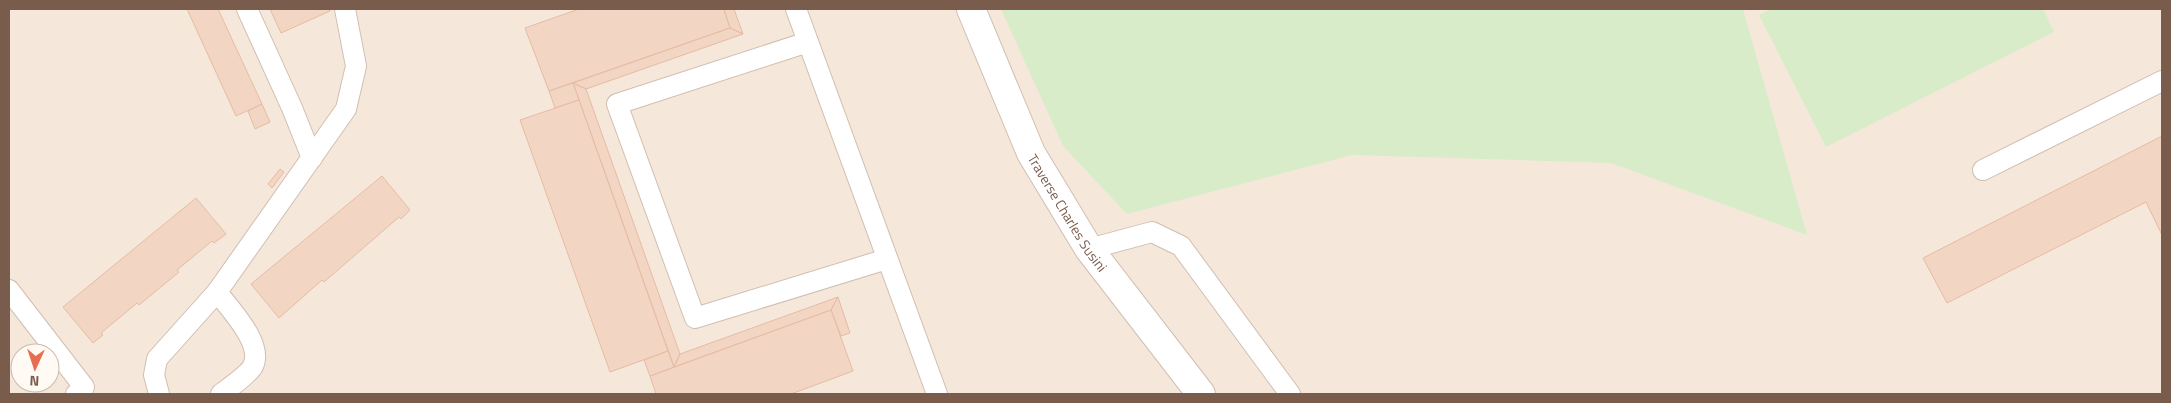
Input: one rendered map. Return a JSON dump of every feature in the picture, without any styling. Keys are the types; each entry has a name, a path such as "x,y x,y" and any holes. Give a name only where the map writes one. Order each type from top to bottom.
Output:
{"street":[{"name":"Traverse Charles Susini","path":"972,9 1031,153 1089,248 1201,394"}],"lane":[{"path":"247,9 292,108 312,158"},
{"path":"159,394 154,376 156,359 217,292 346,109 356,66 345,9"},
{"path":"796,9 937,394"},
{"path":"808,42 617,104 695,318 887,259"},
{"path":"1983,170 2162,81"},
{"path":"1089,248 1152,232 1181,246 1290,394"},
{"path":"9,290 84,387 76,394"},
{"path":"217,292 251,338 256,354 253,367 221,394"}],"shaded area":[{"path":"9,9 2162,9 2162,394 9,394"}],"green space":[{"path":"1001,9 1743,9 1807,235 1611,163 1352,155 1127,214 1063,146"},
{"path":"1771,9 2043,9 2054,32 1826,147 1759,15"}],"building":[{"path":"187,9 218,9 262,104 236,116"},
{"path":"270,9 329,9 330,11 281,33"},
{"path":"579,9 724,9 730,28 549,91 525,28"},
{"path":"724,9 734,9 743,34 730,28"},
{"path":"730,28 743,34 586,89 573,83"},
{"path":"573,83 586,89 680,354 674,367"},
{"path":"573,83 579,100 555,108 549,91"},
{"path":"579,100 668,351 610,372 520,120"},
{"path":"262,104 270,122 255,129 248,111"},
{"path":"2162,136 2162,235 2146,202 1947,303 1923,258"},
{"path":"280,169 284,172 272,188 268,184"},
{"path":"382,176 410,210 401,219 399,217 324,282 322,280 279,318 251,284"},
{"path":"196,198 226,234 214,243 212,241 177,270 179,272 101,333 103,335 93,343 63,307"},
{"path":"838,297 831,310 674,367 680,354"},
{"path":"838,297 850,333 841,336 831,310"},
{"path":"831,310 853,371 791,394 656,394 650,376"},
{"path":"668,351 674,367 650,376 644,360"}]}
